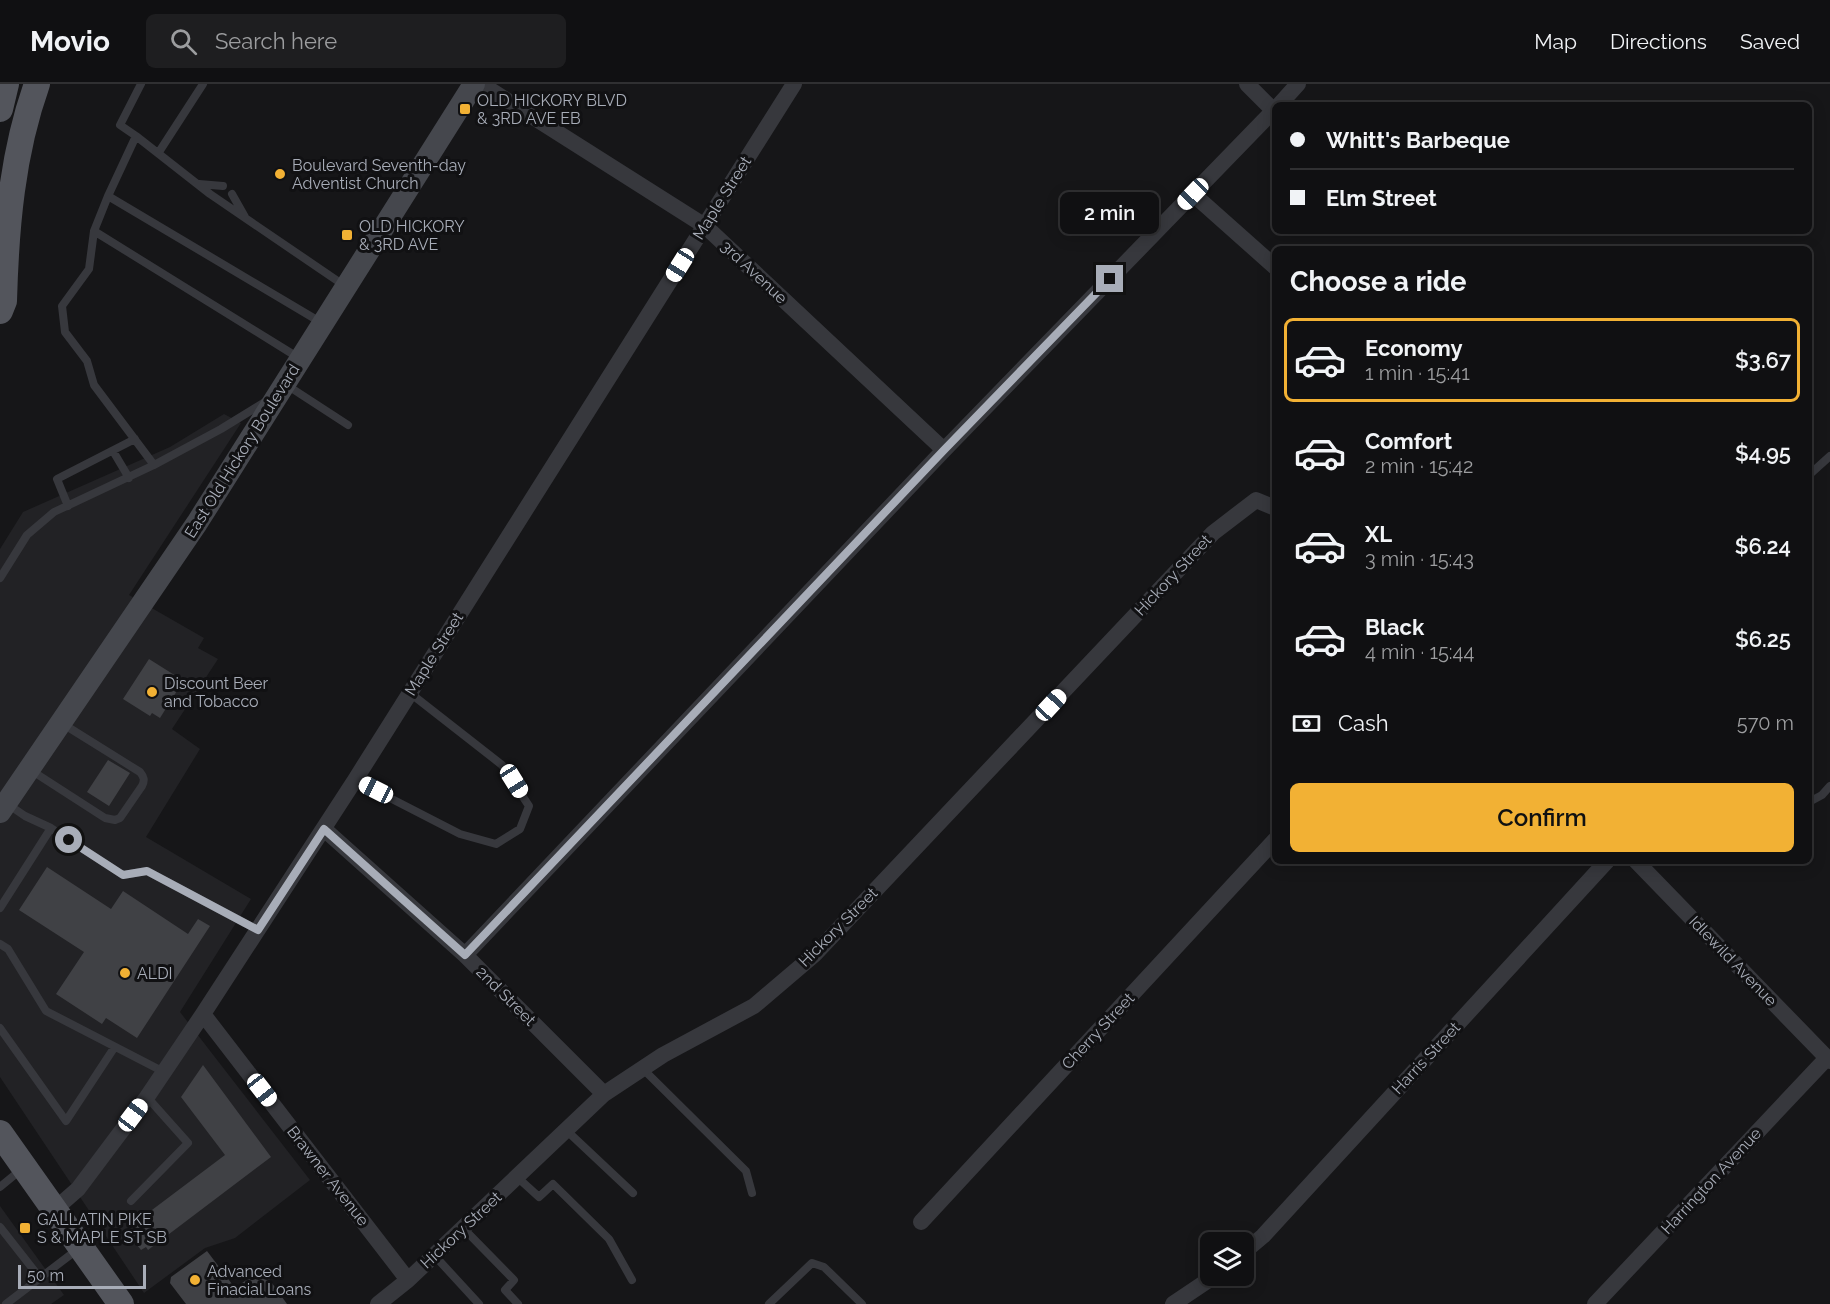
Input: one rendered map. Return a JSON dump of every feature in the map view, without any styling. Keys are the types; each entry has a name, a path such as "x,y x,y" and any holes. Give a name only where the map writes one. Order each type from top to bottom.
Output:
{"main road":[{"path":"0,109 6,84"},
{"path":"0,311 4,301 7,229 15,170 38,84"},
{"path":"0,1133 122,1304"}],"street":[{"name":"East Old Hickory Boulevard","path":"3,807 197,523 474,84"},
{"name":"3rd Avenue","path":"481,84 705,226 944,450"},
{"name":"Maple Street","path":"54,1210 78,1189 147,1096 203,1014 324,829 794,84"},
{"path":"1247,84 1272,105"},
{"path":"1282,102 1298,84"},
{"path":"465,955 944,450 1272,112"},
{"path":"1193,194 1272,264"},
{"name":"Hickory Street","path":"378,1304 434,1256 604,1094 663,1055 754,1006 814,955 1213,533 1256,500 1272,507"},
{"name":"2nd Street","path":"324,829 465,955 604,1094"},
{"name":"Cherry Street","path":"921,1222 1272,843"},
{"name":"Harris Street","path":"1254,1243 1272,1227 1604,864"},
{"name":"Idlewild Avenue","path":"1639,864 1828,1060"},
{"name":"Brawner Avenue","path":"203,1014 408,1280"},
{"name":"Harrington Avenue","path":"1595,1304 1828,1060"},
{"path":"1173,1304 1200,1285"}],"lane":[{"path":"141,84 120,124 198,184 346,286"},
{"path":"159,152 203,84"},
{"path":"136,136 94,231 89,269 62,306 65,332 87,361 94,385 154,465"},
{"path":"198,184 223,186"},
{"path":"232,194 246,218"},
{"path":"108,196 322,323"},
{"path":"94,231 300,358"},
{"path":"0,578 27,535 54,512 129,478 221,429 281,389 348,425"},
{"path":"68,506 57,479 135,440"},
{"path":"113,451 129,478"},
{"path":"1812,472 1830,456"},
{"path":"355,780 460,834 496,844 520,829 529,806 502,765 410,693"},
{"path":"29,769 110,820 120,818 142,786 144,781 140,772 61,722"},
{"path":"1812,800 1822,795 1830,786"},
{"path":"3,807 51,828 123,875 147,871 258,930"},
{"path":"0,908 51,828"},
{"path":"0,944 8,949 46,1011 164,1072"},
{"path":"0,1028 66,1121 114,1048"},
{"path":"643,1069 746,1171 752,1193"},
{"path":"131,1201 188,1143 147,1096"},
{"path":"566,1130 633,1193"},
{"path":"0,1186 25,1167"},
{"path":"517,1177 539,1197 553,1184 609,1239 632,1280"},
{"path":"0,1227 40,1278"},
{"path":"463,1228 514,1280 505,1290 518,1304"},
{"path":"0,1245 9,1238"},
{"path":"6,1304 80,1247"},
{"path":"434,1256 479,1304"},
{"path":"769,1304 812,1263 824,1267 862,1304"}],"shaded area":[{"path":"224,414 241,423 129,595 204,638 198,648 218,659 172,729 200,749 146,837 251,899 180,1012 310,1180 235,1238 205,1248 144,1293 0,1077 0,549 23,512 170,447"},
{"path":"0,1206 64,1295 51,1304 0,1304"}],"building":[{"name":"Discount Beer and Tobacco","path":"149,659 176,676 172,681 180,686 160,718 152,713 150,716 123,699"},
{"path":"108,760 130,773 109,806 87,792"},
{"name":"ALDI","path":"47,867 111,909 123,891 188,934 198,919 210,926 137,1038 106,1018 102,1024 56,994 84,952 19,910"},
{"path":"203,1065 271,1157 148,1250 146,1247 141,1250 130,1236 132,1225 225,1155 181,1097"},
{"path":"207,1251 235,1288 262,1269 287,1304 186,1304 170,1283 171,1277"}],"place":[{"name":"OLD HICKORY BLVD & 3RD AVE EB","path":"465,109"},
{"name":"Boulevard Seventh-day Adventist Church","path":"280,174"},
{"name":"OLD HICKORY & 3RD AVE","path":"347,235"},
{"name":"Discount Beer and Tobacco","path":"152,692"},
{"name":"ALDI","path":"125,973"},
{"name":"GALLATIN PIKE S & MAPLE ST SB","path":"25,1228"},
{"name":"Advanced Finacial Loans","path":"195,1280"}],"route":[{"path":"69,840 123,875 147,871 258,930 324,829 465,955 944,450 1110,279"}]}
